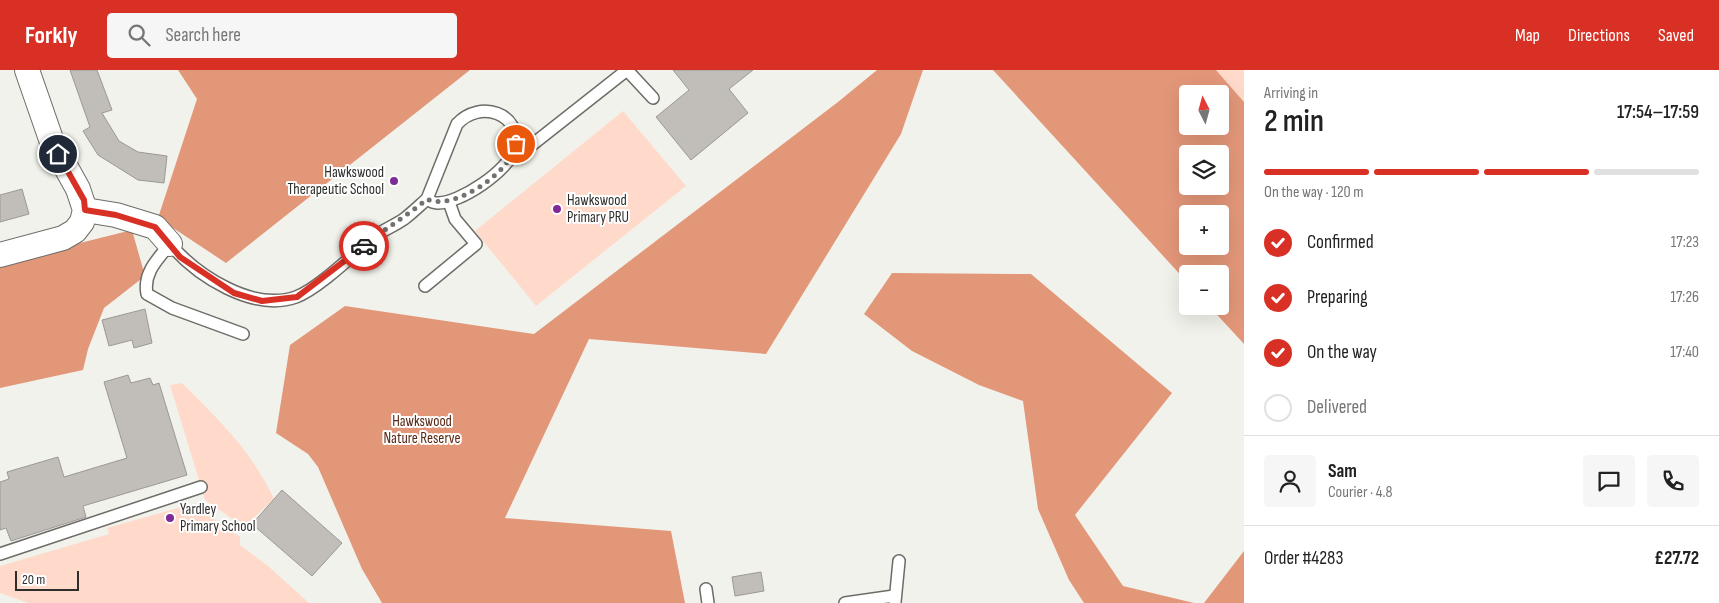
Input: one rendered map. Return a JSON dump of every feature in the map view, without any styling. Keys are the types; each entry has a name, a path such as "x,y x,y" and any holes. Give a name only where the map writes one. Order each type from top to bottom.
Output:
{"street":[{"path":"0,255 63,238 75,232 82,222 82,199 52,142 27,70"},
{"path":"82,199 116,215 155,227 170,244"}],"lane":[{"path":"514,151 533,144 627,70 653,98"},
{"path":"243,334 172,308 147,294 145,284 150,269 170,244 180,257 234,293 262,301 297,297 314,286 377,235 404,219 427,199 457,124 465,115 477,111 491,110 503,117 514,133 514,151 508,162 466,196 436,204 427,199"},
{"path":"425,286 476,244 455,219 449,202"},
{"path":"0,554 201,486"},
{"path":"845,603 895,599 899,561"},
{"path":"706,589 708,603"}],"shaded area":[{"path":"1216,70 1244,70 1244,102"},
{"path":"623,111 686,186 536,306 475,231"},
{"path":"182,383 234,437 255,466 274,499 244,527 205,500 170,385"},
{"path":"192,504 240,537 240,545 268,566 309,603 28,603 0,593 0,566 109,534 107,528"}],"green space":[{"path":"178,70 470,70 226,263 158,218 197,99"},
{"name":"Hawkswood Nature Reserve","path":"877,70 923,70 901,134 766,354 589,339 505,518 671,531 685,603 382,603 362,569 318,467 308,454 276,433 290,345 345,306 534,334 838,102"},
{"path":"993,70 1216,70 1244,102 1244,344 1217,315 1229,315 1229,265 1179,265 1179,273"},
{"path":"132,230 145,276 104,308 88,349 83,370 0,388 0,263"},
{"path":"892,273 1031,274 1172,393 1075,515 1123,586 1194,603 1084,603 1069,580 1038,509 1023,401 979,385 912,351 864,314"},
{"path":"1244,551 1244,603 1204,603"}],"building":[{"path":"70,70 97,70 112,110 102,113 119,141 138,152 167,156 164,183 138,180 98,155 83,131 90,127"},
{"path":"673,70 753,70 729,89 748,113 691,160 656,117 689,90"},
{"path":"22,189 29,214 0,222 0,195"},
{"path":"145,309 152,343 134,348 132,340 109,346 102,320"},
{"path":"128,375 131,383 150,378 153,385 159,383 187,475 83,506 86,517 11,541 6,528 0,530 0,482 9,479 7,472 58,457 64,477 127,458 104,382"},
{"path":"282,490 342,543 312,576 252,524"},
{"path":"761,572 764,591 735,596 732,577"}],"way so far":[{"path":"364,246 377,235 404,219 427,199 436,204 466,196 508,162 516,144"}],"place":[{"name":"Hawkswood Therapeutic School","path":"394,181"},
{"name":"Hawkswood Primary PRU","path":"557,209"},
{"name":"Yardley Primary School","path":"170,518"}],"route":[{"path":"58,154 84,200 85,210 116,215 155,227 180,257 234,293 262,301 297,297 314,286 364,246"}]}
